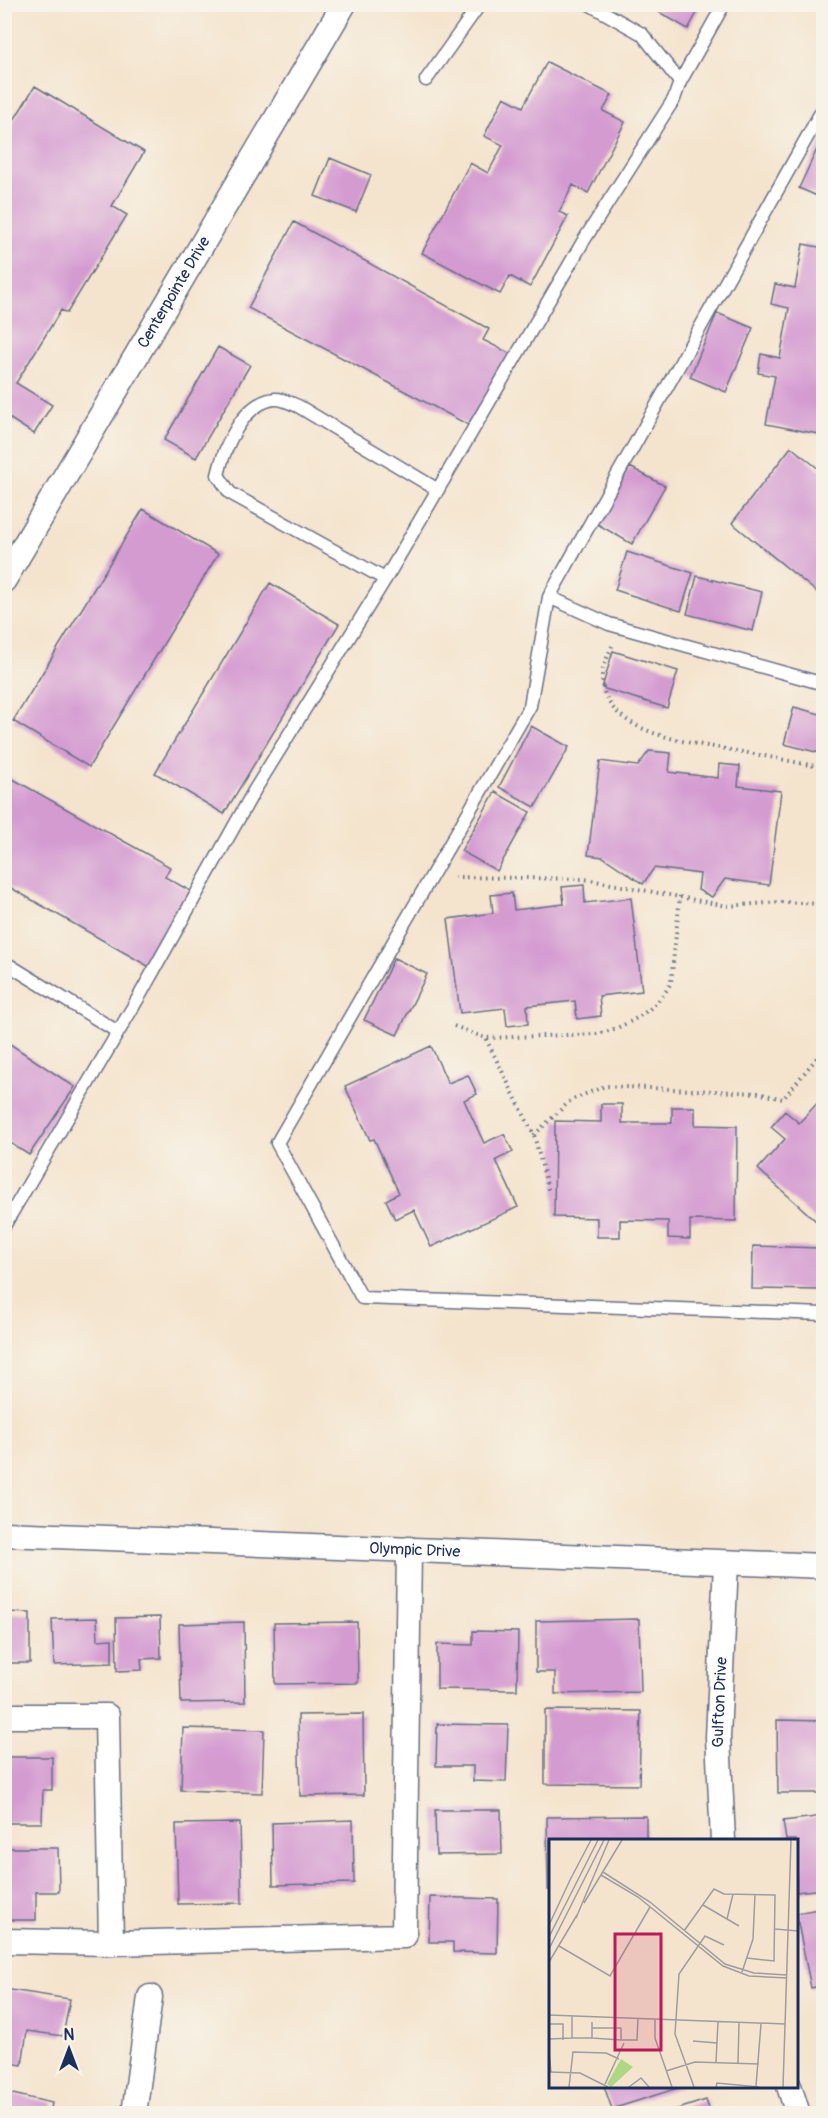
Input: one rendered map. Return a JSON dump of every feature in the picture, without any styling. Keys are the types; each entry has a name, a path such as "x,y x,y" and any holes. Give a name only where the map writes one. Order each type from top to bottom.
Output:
{"street":[{"name":"Centerpointe Drive","path":"4,580 344,4"},
{"name":"Olympic Drive","path":"4,1534 824,1566"},
{"path":"4,1941 111,1943 404,1936 409,1550"},
{"name":"Gulfton Drive","path":"723,1839 718,1737 726,1563"},
{"path":"4,1716 107,1716 111,1943"},
{"path":"134,2114 150,1997"},
{"path":"790,2088 798,2114"}],"lane":[{"path":"426,80 480,4"},
{"path":"589,4 642,34 680,82"},
{"path":"4,1226 118,1032 254,791 385,579 584,240 674,99 680,82 724,4"},
{"path":"824,106 549,597 530,706 277,1143 362,1298 824,1314"},
{"path":"385,579 230,493 218,475 223,451 253,408 276,399 298,406 438,490"},
{"path":"549,597 619,627 824,684"},
{"path":"4,962 118,1032"}],"path":[{"path":"619,627 602,677 605,693 618,713 653,733 680,741 824,768"},
{"path":"432,874 485,878 585,879 727,906 781,902 824,904"},
{"path":"454,1026 485,1038 597,1034 611,1031 647,1011 665,995 671,982 680,896"},
{"path":"485,1038 534,1135 549,1192"},
{"path":"534,1135 571,1100 605,1086 758,1094 783,1098 824,1049"}],"building":[{"path":"645,4 702,4 688,29"},
{"path":"547,62 612,95 603,111 625,122 588,193 573,185 559,212 568,216 530,287 510,276 500,294 422,253 470,163 488,173 503,145 484,136 504,97 523,107"},
{"path":"35,86 144,152 112,206 127,215 67,313 61,310 16,383 52,405 34,434 9,418 4,425 4,136"},
{"path":"824,134 824,199 799,188"},
{"path":"330,158 371,175 356,212 315,196"},
{"path":"294,222 489,329 483,340 513,355 474,428 248,308"},
{"path":"803,244 824,248 824,435 766,424 775,376 758,373 761,354 780,358 789,308 771,304 775,284 795,288"},
{"path":"717,313 753,328 726,392 690,377"},
{"path":"218,347 250,365 196,458 164,440"},
{"path":"791,447 824,473 824,598 732,523"},
{"path":"630,467 665,486 632,544 597,524"},
{"path":"143,509 218,554 89,767 13,721"},
{"path":"627,552 693,573 681,611 615,590"},
{"path":"697,576 762,592 753,631 687,614"},
{"path":"270,583 339,624 224,814 155,773"},
{"path":"613,651 678,671 667,708 602,688"},
{"path":"794,707 824,715 824,754 784,744"},
{"path":"531,726 569,747 535,807 499,787"},
{"path":"649,751 671,753 669,772 718,778 719,764 740,766 738,786 781,791 769,885 725,879 712,897 698,890 700,874 654,868 643,884 603,857 588,855 600,761 638,766"},
{"path":"4,774 170,867 165,877 196,894 153,969 4,884"},
{"path":"495,792 530,812 497,871 461,851"},
{"path":"584,885 585,903 631,898 642,991 599,996 601,1016 577,1019 575,1001 527,1006 528,1024 507,1026 505,1008 460,1013 448,919 493,913 491,895 512,893 514,910 564,904 562,887"},
{"path":"394,958 427,974 397,1035 364,1020"},
{"path":"4,1040 75,1087 29,1155 4,1139"},
{"path":"431,1046 448,1083 468,1075 477,1094 464,1100 484,1143 504,1134 513,1152 496,1160 518,1207 431,1247 414,1210 395,1219 386,1200 399,1193 374,1139 370,1140 345,1086"},
{"path":"824,1096 824,1228 758,1169 785,1139 771,1127 785,1111 799,1123"},
{"path":"601,1104 622,1104 622,1123 672,1123 672,1107 695,1107 695,1125 737,1126 736,1221 690,1220 690,1239 668,1238 668,1221 620,1220 620,1237 597,1237 597,1218 554,1217 555,1121 601,1122"},
{"path":"753,1246 821,1248 820,1290 752,1289"},
{"path":"4,1612 30,1613 30,1663 4,1663"},
{"path":"160,1617 161,1658 141,1659 142,1670 117,1671 116,1618"},
{"path":"97,1618 98,1640 112,1639 112,1663 54,1665 52,1619"},
{"path":"639,1619 641,1692 555,1694 555,1672 536,1672 536,1621"},
{"path":"244,1622 245,1702 181,1703 179,1624"},
{"path":"357,1622 358,1683 275,1684 274,1623"},
{"path":"473,1631 518,1632 517,1690 437,1689 437,1644 473,1645"},
{"path":"545,1710 641,1711 639,1785 545,1784"},
{"path":"363,1714 364,1795 300,1796 298,1715"},
{"path":"777,1720 824,1721 824,1793 778,1793"},
{"path":"437,1724 508,1725 506,1782 473,1781 473,1766 436,1766"},
{"path":"183,1728 264,1730 262,1793 181,1790"},
{"path":"4,1757 52,1757 52,1790 43,1790 42,1823 4,1823"},
{"path":"435,1810 501,1810 502,1854 436,1855"},
{"path":"646,1816 646,1839 549,1839 548,1890 547,1817"},
{"path":"824,1816 824,1889 798,1892 798,1839 786,1839 783,1821"},
{"path":"353,1820 354,1883 273,1885 272,1823"},
{"path":"240,1823 242,1903 178,1904 176,1824"},
{"path":"4,1848 58,1848 59,1892 36,1892 36,1920 4,1920"},
{"path":"430,1897 498,1899 497,1953 453,1952 453,1942 429,1942"},
{"path":"824,1908 824,1985 811,1988 798,1913"},
{"path":"4,1989 70,1999 63,2036 27,2031 22,2065 4,2062"},
{"path":"824,2001 824,2023 823,2023 817,2003"},
{"path":"605,2088 678,2088 612,2109"},
{"path":"4,2092 52,2103 50,2114 4,2114"},
{"path":"706,2100 711,2114 673,2114 672,2111"}]}
